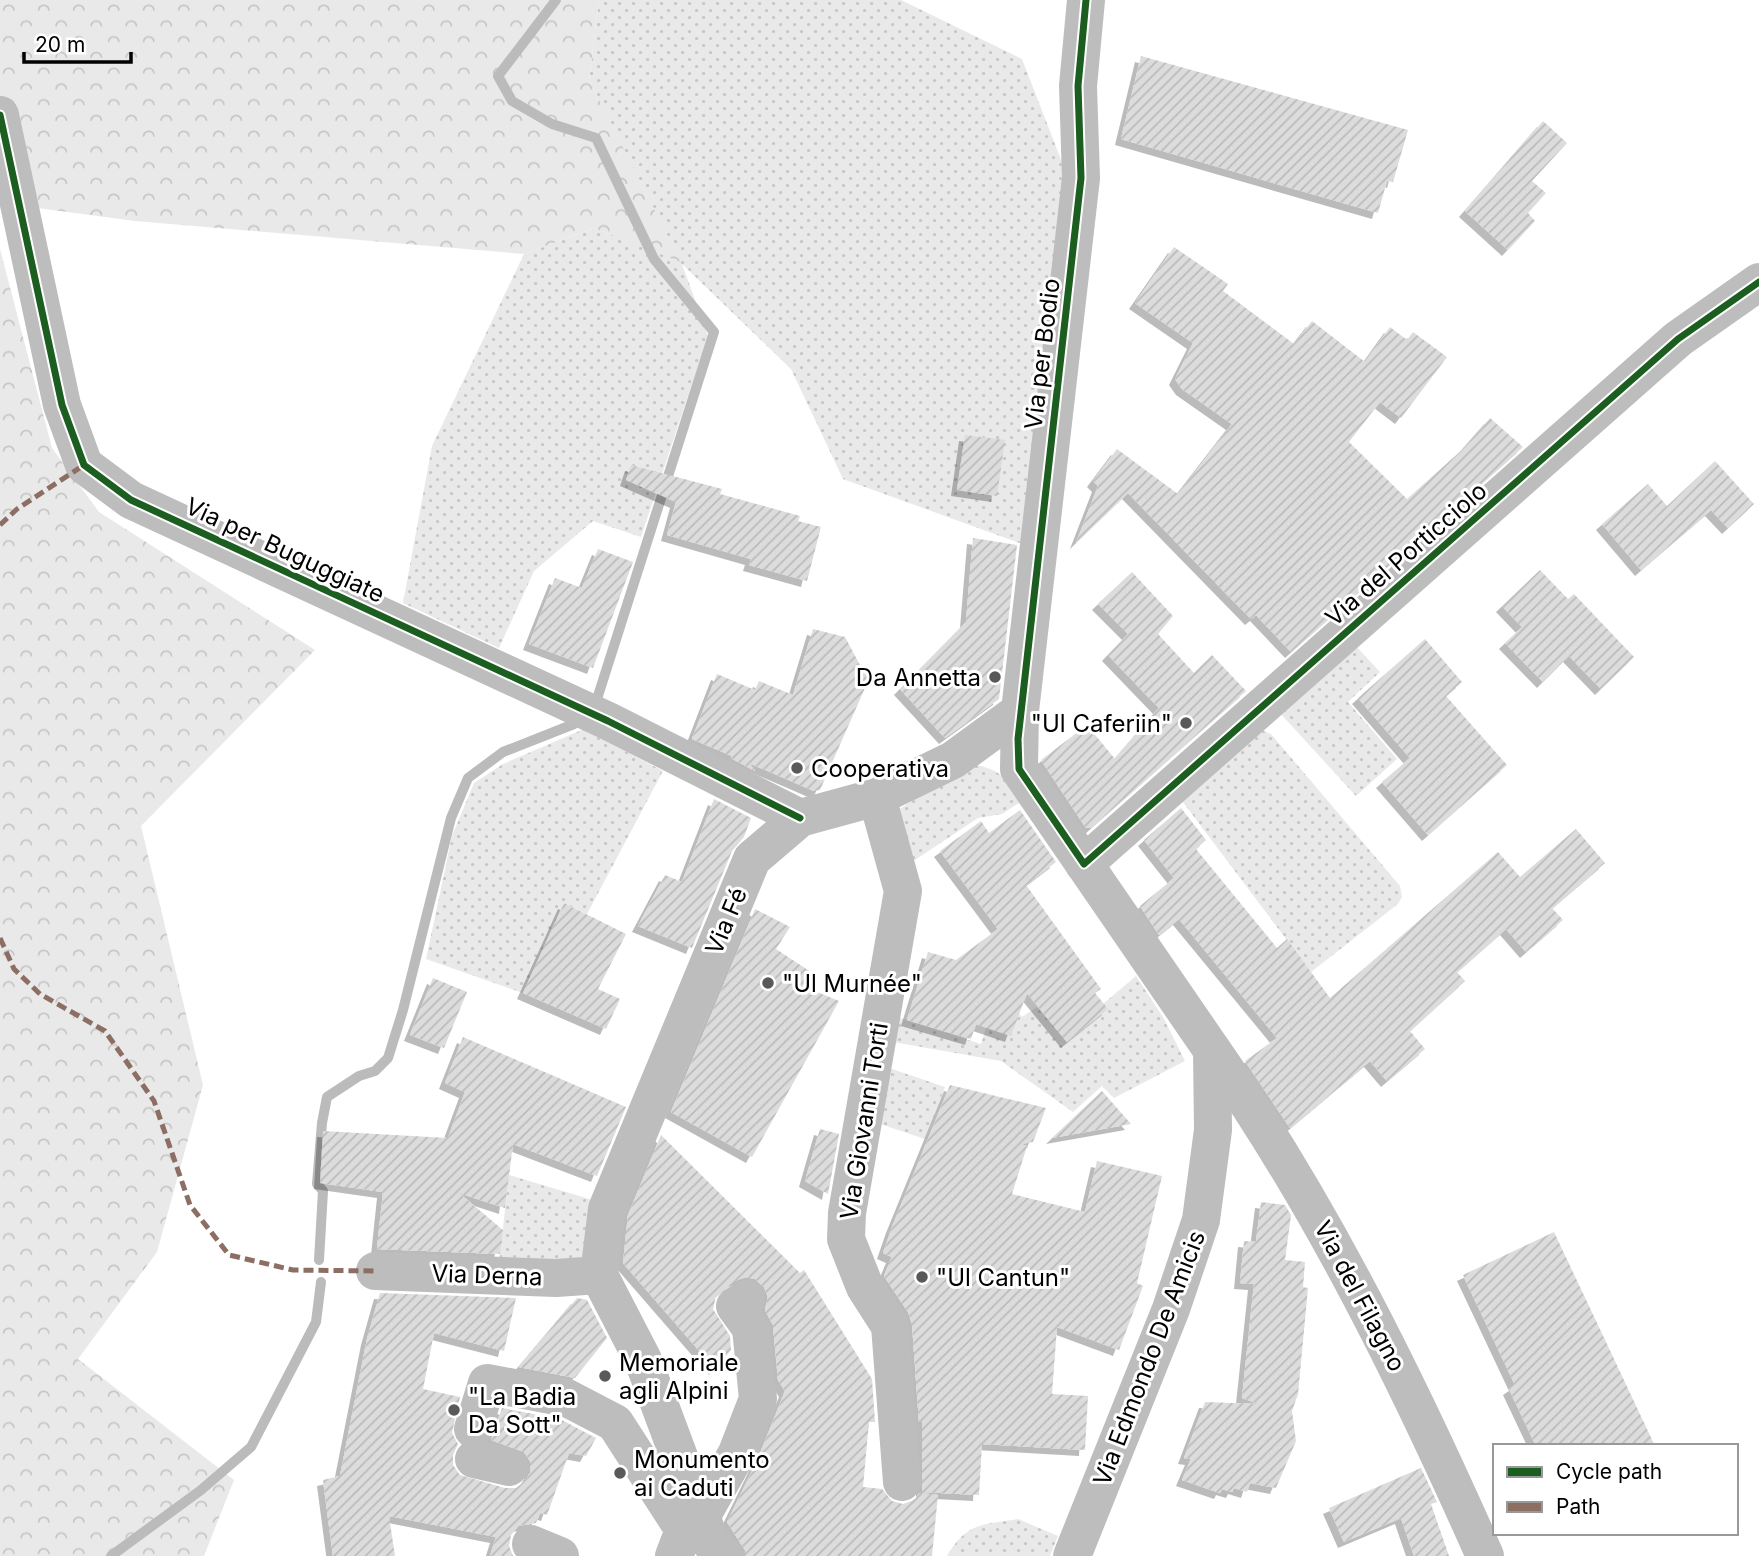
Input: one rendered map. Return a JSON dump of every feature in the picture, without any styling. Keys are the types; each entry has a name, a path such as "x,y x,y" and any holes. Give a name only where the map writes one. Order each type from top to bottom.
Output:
{"street":[{"name":"Via per Bodio","path":"1020,711 1082,178 1078,86 1086,0"},
{"name":"Via per Buguggiate","path":"0,115 62,405 84,465 131,500 608,721 800,818"},
{"name":"Via del Porticciolo","path":"1084,864 1678,340 1759,282"},
{"name":"Via Fé","path":"599,1275 607,1209 752,859 800,818 877,797 953,760 1020,711"},
{"path":"1020,711 1019,769 1212,1050"},
{"name":"Via Giovanni Torti","path":"877,797 903,891 847,1213 846,1239 865,1287 890,1326 902,1482"},
{"name":"Via Edmondo De Amicis","path":"1072,1556 1171,1309 1200,1220 1213,1130 1212,1050"},
{"name":"Via del Filagno","path":"1212,1050 1297,1177 1422,1413 1485,1556"},
{"name":"Via Derna","path":"375,1271 544,1278 599,1275"},
{"path":"599,1275 643,1360 686,1534"},
{"path":"686,1534 737,1453 758,1399 751,1328 735,1306 746,1299"},
{"path":"485,1452 487,1383 567,1398 615,1423 686,1534 711,1543 724,1556"}],"green space":[{"path":"0,0 599,0 589,80 681,262 594,228 524,254 135,221 0,203"},
{"path":"599,0 901,0 1022,59 1065,170 1025,545 843,479 791,369 682,264 708,336 641,537 593,521 534,571 499,648 403,603 432,446 524,254 594,228 680,261 589,80"},
{"path":"0,249 52,448 99,512 315,650 141,826 203,1085 157,1252 78,1359 234,1480 204,1556 0,1556"},
{"path":"1354,644 1380,672 1348,702 1397,759 1356,796 1279,712"},
{"path":"584,729 663,771 587,914 564,903 523,993 426,959 452,836 474,783 503,764"},
{"path":"1259,729 1271,734 1400,886 1402,897 1398,904 1311,972 1179,797"},
{"path":"965,764 993,770 1010,785 1022,801 1002,814 978,818 909,864 900,809"},
{"path":"1136,976 1163,1017 1185,1061 1114,1098 1102,1086 1073,1112 1001,1061 893,1042 897,1017 981,1044 994,1003 1007,1000 1022,1017 1037,1007 1067,1042 1107,1009 1103,1004"},
{"path":"886,1067 945,1087 925,1139 874,1122"},
{"path":"509,1175 596,1201 583,1260 498,1271"},
{"path":"1018,1519 1058,1536 1050,1556 947,1556 969,1531 985,1524"}],"building":[{"path":"1141,56 1408,130 1393,182 1387,181 1378,213 1121,139"},
{"path":"1543,121 1567,143 1532,181 1546,193 1528,213 1535,221 1508,250 1465,211"},
{"path":"1174,247 1228,284 1223,291 1294,344 1312,321 1365,362 1390,327 1407,340 1413,332 1447,357 1401,418 1380,402 1349,442 1407,499 1463,449 1490,418 1523,447 1291,652 1256,615 1251,619 1128,493 1076,543 1098,486 1093,481 1117,449 1178,494 1232,424 1182,389 1175,379 1193,343 1135,303"},
{"path":"965,435 1005,440 997,496 957,490"},
{"path":"1715,461 1754,504 1728,528 1711,510 1641,570 1602,524 1648,484 1667,506"},
{"path":"631,465 722,489 720,494 800,516 798,521 821,527 807,581 749,565 751,559 667,535 676,502 626,480"},
{"path":"973,538 1017,545 999,699 945,738 900,689 966,622"},
{"path":"598,549 633,562 593,668 529,644 555,578 582,588"},
{"path":"1540,570 1568,599 1574,594 1634,657 1601,689 1569,656 1543,682 1505,643 1522,627 1502,606"},
{"name":"\"Ul Caferiin\"","path":"1132,572 1173,616 1158,634 1194,673 1212,655 1246,691 1091,828 1086,828 1041,760 1087,725 1115,759 1159,708 1108,655 1128,634 1098,604"},
{"path":"813,629 845,637 861,667 872,672 820,790 814,791 749,763 755,771 731,758 732,756 692,739 717,674 755,690 759,681 793,695"},
{"path":"1425,639 1462,682 1446,696 1507,765 1428,835 1382,782 1410,758 1358,698"},
{"path":"714,799 751,818 744,837 732,851 692,948 638,926 665,875 682,882"},
{"path":"1181,808 1206,840 1196,849 1277,948 1287,939 1330,998 1498,852 1520,877 1576,829 1605,863 1552,908 1563,920 1526,952 1506,929 1457,972 1465,981 1410,1031 1425,1049 1387,1081 1370,1061 1290,1128 1245,1061 1277,1038 1179,919 1159,935 1140,906 1174,878 1144,840"},
{"path":"1020,810 1056,862 1026,885 1101,989 1095,993 1108,1009 1067,1042 1027,993 1011,1036 976,1024 971,1039 907,1020 928,952 956,960 998,929 940,851 981,821 989,833"},
{"path":"564,903 626,934 598,989 620,999 606,1029 523,993"},
{"path":"755,909 790,927 776,949 811,972 803,986 839,1001 752,1157 671,1112"},
{"path":"433,978 467,992 444,1048 410,1035"},
{"path":"463,1037 626,1107 597,1176 513,1144 505,1208 459,1193 503,1230 500,1254 377,1249 383,1192 320,1183 323,1131 448,1138 465,1092 445,1083"},
{"path":"950,1085 1046,1108 1033,1142 1020,1144 1027,1146 1012,1194 1085,1212 1097,1161 1162,1176 1137,1283 1143,1286 1119,1350 1057,1327 1052,1394 1088,1396 1085,1450 982,1444 979,1495 922,1492 922,1422 919,1422 912,1324 908,1312 884,1276 892,1257 883,1253"},
{"path":"1102,1091 1131,1124 1052,1138"},
{"path":"820,1129 839,1134 828,1194 805,1181"},
{"path":"661,1135 800,1273 804,1270 872,1379 875,1422 869,1422 863,1487 882,1489 892,1501 903,1504 914,1500 920,1493 938,1495 932,1556 745,1556 745,1550 727,1522 757,1461 785,1391 778,1380 773,1325 765,1310 768,1297 764,1287 755,1279 746,1277 734,1281 716,1296 713,1309 730,1336 731,1350 715,1369 623,1263 628,1215"},
{"path":"1261,1202 1285,1205 1291,1215 1285,1260 1305,1262 1303,1287 1308,1288 1298,1394 1292,1411 1296,1441 1276,1488 1250,1483 1247,1492 1234,1488 1232,1492 1222,1489 1220,1493 1182,1480 1191,1459 1184,1458 1205,1402 1259,1404 1242,1398 1254,1284 1240,1283 1244,1241 1256,1242"},
{"path":"1554,1232 1654,1444 1535,1444 1509,1389 1515,1385 1463,1275"},
{"path":"380,1293 516,1298 504,1351 434,1333 423,1389 460,1397 452,1433 458,1444 453,1455 453,1465 460,1475 505,1488 516,1488 525,1481 530,1473 530,1461 524,1452 491,1440 502,1408 560,1419 596,1438 586,1456 569,1453 547,1515 540,1513 536,1523 518,1526 511,1535 509,1546 513,1556 490,1556 496,1537 389,1516 395,1556 333,1556 323,1480 340,1476 367,1339"},
{"path":"577,1298 587,1300 607,1338 575,1378 519,1367"},
{"path":"1421,1468 1437,1502 1431,1504 1449,1556 1414,1556 1401,1518 1344,1542 1329,1508"}],"waterway":[{"path":"556,0 498,76 512,101 552,124 596,138 654,259 714,332 597,699"},
{"path":"319,1260 323,1191 317,1184 327,1097 359,1076 375,1071 388,1058 403,1010 451,818 468,778 503,752 574,724"},
{"path":"111,1556 201,1490 251,1447 316,1322 321,1282"}],"marked path":[{"path":"0,525 17,509 84,465"},
{"path":"0,938 14,969 40,994 105,1031 154,1101 190,1205 229,1255 293,1270 375,1271"}],"cycle path":[{"path":"1086,0 1078,86 1081,178 1018,739 1019,769 1084,864 1678,339 1759,282"},
{"path":"0,115 62,405 84,465 131,500 608,721 800,818"}],"place":[{"name":"Da Annetta","path":"995,677"},
{"name":"\"Ul Caferiin\"","path":"1186,723"},
{"name":"Cooperativa","path":"797,768"},
{"name":"\"Ul Murnée\"","path":"768,983"},
{"name":"\"Ul Cantun\"","path":"922,1277"},
{"name":"Memoriale agli Alpini","path":"605,1376"},
{"name":"\"La Badia Da Sott\"","path":"454,1410"},
{"name":"Monumento ai Caduti","path":"620,1473"}]}
